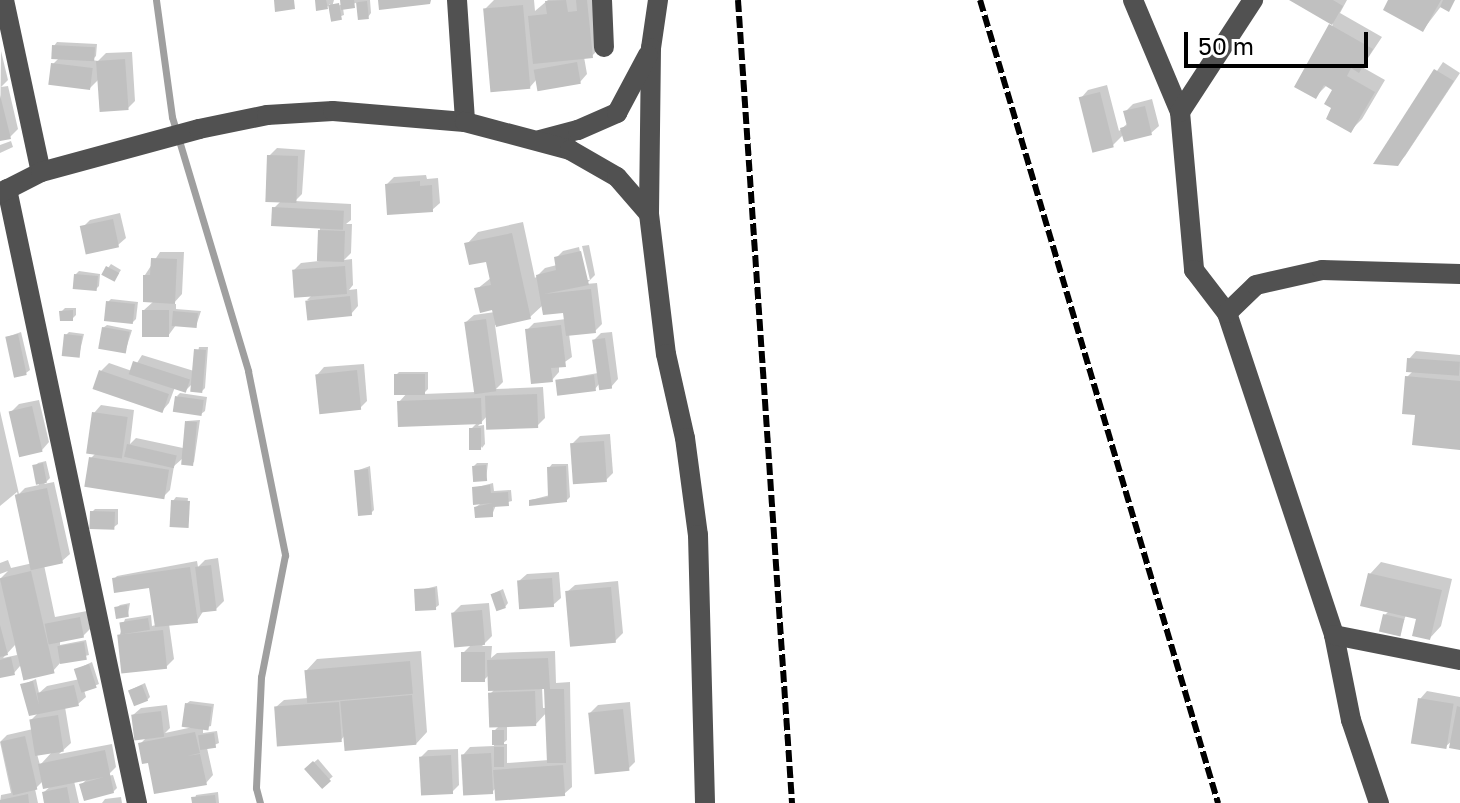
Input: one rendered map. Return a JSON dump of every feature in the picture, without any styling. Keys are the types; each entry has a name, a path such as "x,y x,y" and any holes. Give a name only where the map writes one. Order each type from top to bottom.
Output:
{"street":[{"path":"4,0 41,172"},
{"path":"457,0 465,122"},
{"path":"602,0 604,47"},
{"path":"658,0 651,48 649,214 666,354 685,438 698,535 705,803"},
{"path":"1133,0 1180,112 1194,270 1227,313 1334,635 1351,720 1379,803"},
{"path":"1180,112 1253,0"},
{"path":"537,141 578,130 617,113 651,48"},
{"path":"137,803 4,191 41,172 199,129 267,115 333,111 465,122 570,150 617,177 649,214"},
{"path":"1227,313 1256,285 1322,270 1460,274"},
{"path":"1334,635 1460,660"}],"building":[{"path":"274,0 294,0 295,9 275,12"},
{"path":"315,0 326,0 328,9 316,11"},
{"path":"340,0 354,0 355,8 341,10"},
{"path":"378,0 431,0 430,4 379,10"},
{"path":"566,0 568,12 577,11 576,0 587,0 593,58 533,64 528,16 547,14 545,1"},
{"path":"1289,0 1333,0 1343,6 1332,25"},
{"path":"1388,0 1441,0 1423,32 1383,10"},
{"path":"1443,0 1455,0 1449,12 1440,7"},
{"path":"367,1 369,19 358,20 356,2"},
{"path":"339,3 342,20 331,22 328,5"},
{"path":"523,5 530,89 490,92 483,8"},
{"path":"1329,24 1373,49 1359,73 1351,68 1347,76 1375,92 1351,133 1326,119 1331,108 1324,104 1332,90 1324,85 1316,99 1294,87"},
{"path":"52,45 95,47 94,61 51,59"},
{"path":"125,59 129,110 100,112 96,61"},
{"path":"577,62 581,84 537,91 534,70"},
{"path":"51,63 93,68 90,90 48,85"},
{"path":"1434,69 1454,81 1398,166 1373,164"},
{"path":"1100,92 1114,147 1092,153 1079,97"},
{"path":"0,95 11,139 0,141"},
{"path":"1145,106 1152,135 1124,142 1120,128 1127,126 1123,111"},
{"path":"267,155 298,156 296,203 265,202"},
{"path":"420,181 420,186 432,185 433,212 387,215 385,184"},
{"path":"272,207 344,211 343,230 271,226"},
{"path":"113,219 119,247 86,254 80,226"},
{"path":"318,230 345,231 344,262 317,261"},
{"path":"512,233 531,319 496,327 492,310 480,313 474,288 491,285 486,262 469,265 464,243"},
{"path":"581,251 589,285 544,294 591,289 596,333 566,336 563,313 543,315 536,275 556,270 554,257"},
{"path":"151,258 177,259 175,304 143,302 143,275 150,275"},
{"path":"106,266 119,273 115,282 101,275"},
{"path":"345,266 347,294 294,298 292,270"},
{"path":"74,274 98,276 97,291 73,289"},
{"path":"350,296 352,316 307,321 305,301"},
{"path":"106,301 135,304 133,324 104,321"},
{"path":"73,310 73,321 60,321 59,311"},
{"path":"142,310 169,310 169,337 142,337"},
{"path":"173,311 198,313 197,328 172,326"},
{"path":"486,319 496,391 474,394 464,322"},
{"path":"561,325 566,367 551,368 553,382 531,384 525,329"},
{"path":"102,327 130,332 126,354 98,349"},
{"path":"18,334 27,375 14,378 5,337"},
{"path":"64,334 82,336 80,358 62,356"},
{"path":"605,338 612,389 599,390 592,340"},
{"path":"194,349 206,350 202,393 190,392"},
{"path":"1407,358 1460,362 1459,376 1406,372"},
{"path":"133,361 190,380 186,393 129,374"},
{"path":"99,370 169,394 162,413 92,389"},
{"path":"357,370 361,410 319,414 315,374"},
{"path":"394,374 425,374 425,395 394,395"},
{"path":"594,375 596,391 557,396 555,380"},
{"path":"1405,376 1460,381 1460,450 1412,445 1415,415 1402,414"},
{"path":"537,394 538,428 486,430 485,396"},
{"path":"175,396 204,400 201,416 173,412"},
{"path":"481,398 482,424 398,427 397,401"},
{"path":"32,406 43,452 19,457 9,411"},
{"path":"92,412 128,417 122,459 86,454"},
{"path":"185,421 197,422 193,466 181,465"},
{"path":"469,428 481,428 481,450 469,450"},
{"path":"604,441 607,482 573,484 570,443"},
{"path":"127,444 177,455 174,468 124,457"},
{"path":"89,457 169,470 164,499 84,487"},
{"path":"43,463 47,483 36,485 32,465"},
{"path":"486,465 487,481 473,482 472,466"},
{"path":"566,466 567,502 529,506 529,500 548,497 547,467"},
{"path":"368,469 372,515 358,516 354,470"},
{"path":"490,485 491,493 508,492 509,506 493,507 493,517 475,518 474,507 493,503 473,505 472,487"},
{"path":"47,488 63,563 31,570 15,495"},
{"path":"171,500 190,501 189,528 170,527"},
{"path":"90,511 115,512 114,530 89,529"},
{"path":"211,565 217,611 201,613 195,567"},
{"path":"190,567 198,623 155,627 149,588 114,593 112,578"},
{"path":"31,571 55,673 23,681 0,578"},
{"path":"1368,573 1442,590 1430,640 1412,636 1416,619 1360,606"},
{"path":"552,578 554,607 519,609 517,580"},
{"path":"611,587 616,643 570,647 565,591"},
{"path":"435,588 436,610 415,611 414,589"},
{"path":"500,591 506,608 496,611 491,594"},
{"path":"127,605 129,617 116,619 114,607"},
{"path":"482,610 485,645 454,648 451,613"},
{"path":"1383,614 1404,619 1400,636 1379,632"},
{"path":"80,617 84,638 49,644 45,624"},
{"path":"148,618 150,630 121,634 119,623"},
{"path":"0,625 8,655 0,657"},
{"path":"163,630 167,669 121,674 117,635"},
{"path":"84,642 87,660 60,664 57,646"},
{"path":"461,652 485,652 485,682 461,682"},
{"path":"11,657 15,675 0,678 0,660"},
{"path":"548,658 550,689 564,689 566,763 547,763 544,689 488,691 487,660"},
{"path":"410,661 413,694 307,703 304,670"},
{"path":"89,664 97,688 82,693 74,669"},
{"path":"33,681 39,705 37,693 74,685 79,706 29,716 20,684"},
{"path":"142,685 148,701 134,706 128,690"},
{"path":"535,691 536,726 489,728 488,693"},
{"path":"412,695 416,745 345,751 340,701"},
{"path":"1418,698 1454,704 1446,749 1411,743"},
{"path":"339,702 342,742 277,746 274,707"},
{"path":"185,703 212,707 208,731 182,727"},
{"path":"1457,706 1460,707 1460,750 1449,748"},
{"path":"623,709 629,771 595,774 588,713"},
{"path":"161,711 164,737 134,740 131,715"},
{"path":"58,715 64,752 35,756 29,720"},
{"path":"492,730 504,730 504,745 492,745"},
{"path":"195,732 200,753 187,756 200,754 207,785 154,794 148,763 142,764 138,743"},
{"path":"214,733 216,748 200,750 198,735"},
{"path":"25,736 37,790 13,795 1,742"},
{"path":"494,747 504,747 504,767 494,767"},
{"path":"105,750 114,793 84,801 79,784 104,777 43,789 38,764"},
{"path":"491,753 493,794 463,796 461,755"},
{"path":"451,755 453,794 421,796 419,757"},
{"path":"313,761 331,781 322,789 304,769"},
{"path":"563,765 565,796 495,801 493,770"},
{"path":"67,787 70,803 44,803 42,792"},
{"path":"28,794 29,803 0,803 0,800"},
{"path":"215,795 216,803 192,803 191,797"}],"waterway":[{"path":"156,0 172,117 248,371 285,555 261,677 256,788 260,803"}],"railway":[{"path":"738,0 792,803"},
{"path":"980,0 1218,803"}]}
